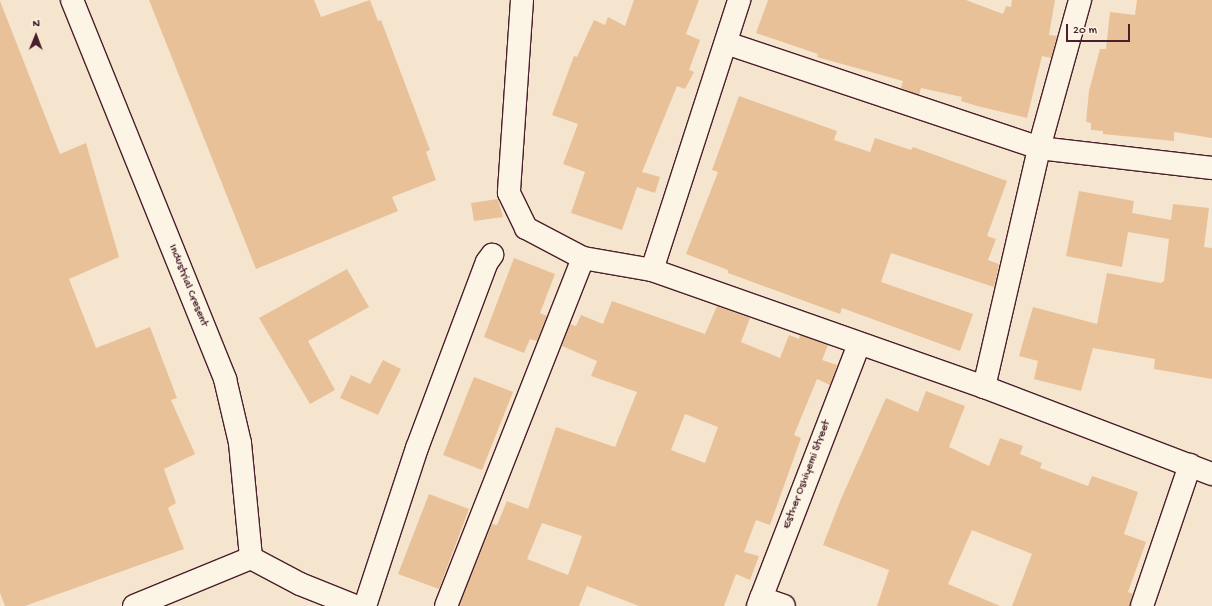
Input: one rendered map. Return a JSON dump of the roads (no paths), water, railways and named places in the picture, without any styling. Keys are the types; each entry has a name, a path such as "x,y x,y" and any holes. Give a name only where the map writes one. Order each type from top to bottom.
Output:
{"street":[{"name":"Industrial Cresent","path":"72,0 225,379 240,443 251,558"},
{"path":"522,0 509,193 526,228 583,258 652,270 984,387 1212,474"},
{"path":"652,270 739,0"},
{"path":"984,387 1040,148 1080,0"},
{"path":"726,42 1040,148 1212,168"},
{"path":"365,606 417,448 487,262 492,255"},
{"path":"446,606 583,258"},
{"name":"Esther Oshiyemi Street","path":"760,602 859,344"},
{"path":"1142,606 1190,465"},
{"path":"134,606 251,558 274,572 343,603"},
{"path":"760,602 784,606"}]}
